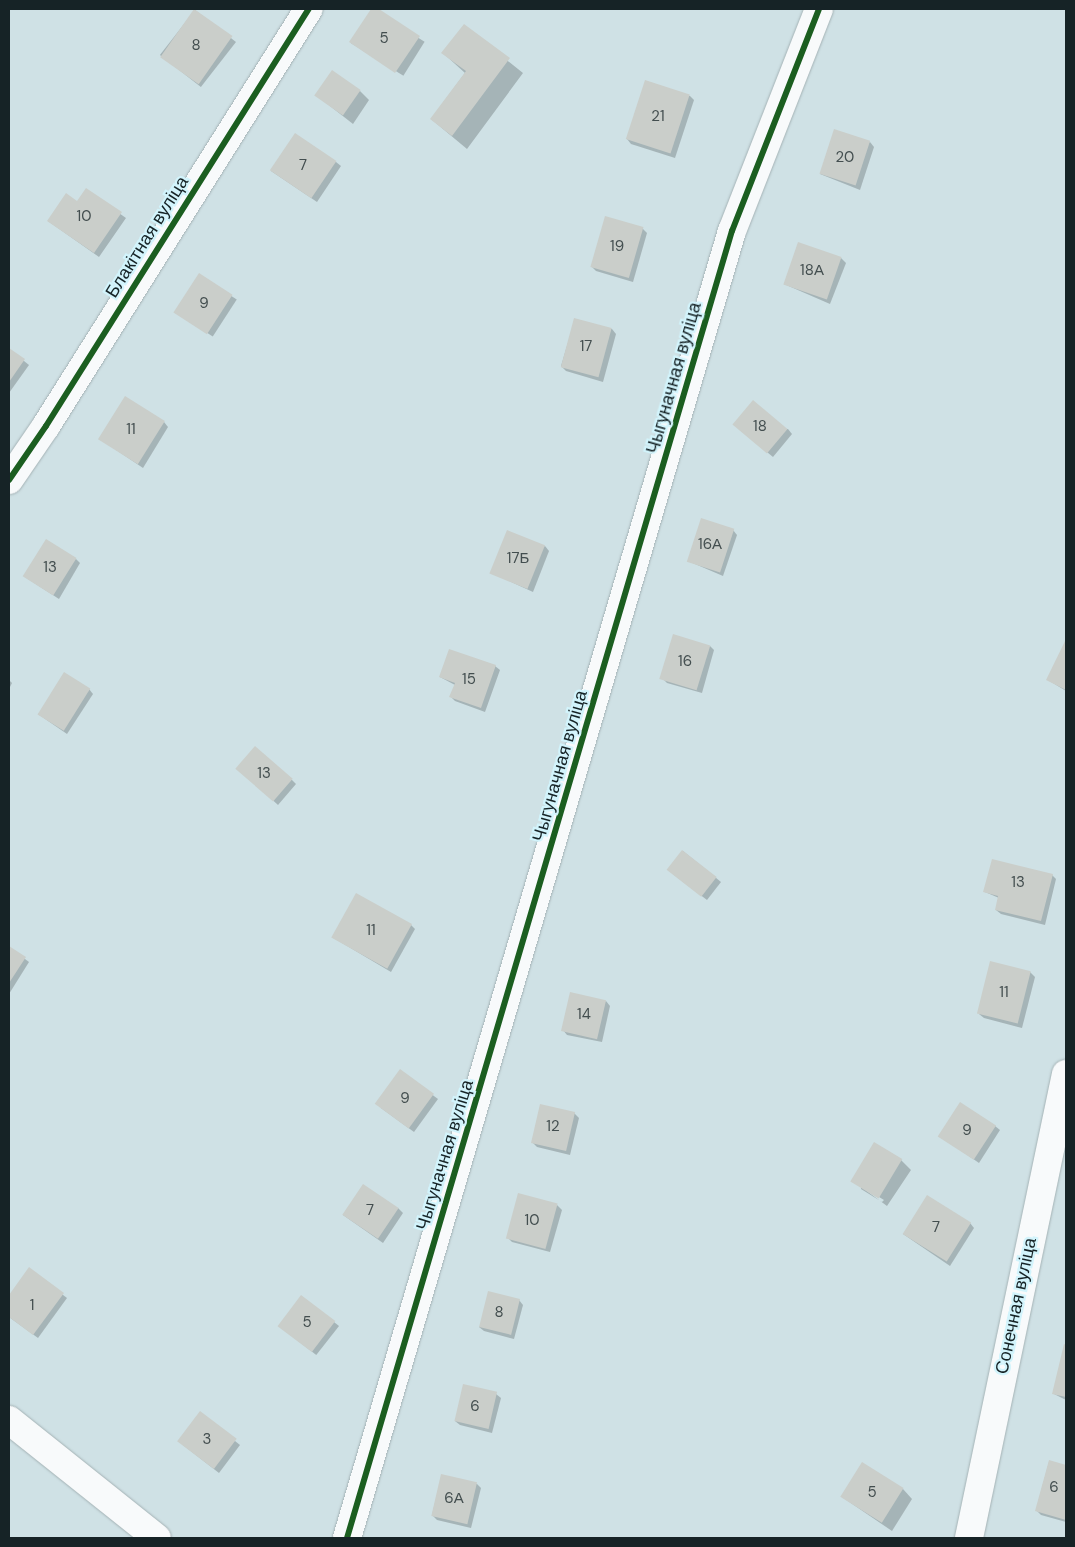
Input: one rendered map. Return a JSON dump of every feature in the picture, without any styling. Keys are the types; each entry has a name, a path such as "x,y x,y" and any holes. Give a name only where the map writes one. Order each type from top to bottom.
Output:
{"street":[{"name":"Блакітная вуліца","path":"9,480 46,426 309,9"},
{"name":"Чыгуначная вуліца","path":"347,1538 732,230 819,9"},
{"name":"Сонечная вуліца","path":"969,1538 1060,1119 1066,1074"},
{"path":"9,1420 157,1538"}],"building":[{"path":"194,9 233,36 199,84 160,57"},
{"path":"371,9 379,9 420,36 395,73 349,42"},
{"path":"464,24 510,58 452,136 430,119 466,71 441,53"},
{"path":"332,70 361,90 343,115 314,95"},
{"path":"645,80 690,95 671,153 626,139"},
{"path":"834,129 870,141 856,185 819,174"},
{"path":"295,133 336,161 311,198 270,170"},
{"path":"86,188 122,212 94,253 47,221 66,193 77,201"},
{"path":"605,216 643,227 629,278 590,267"},
{"path":"798,242 841,257 827,300 783,285"},
{"path":"199,273 233,295 207,334 173,312"},
{"path":"574,318 612,328 598,377 561,367"},
{"path":"9,348 25,359 9,382"},
{"path":"125,396 165,421 138,464 98,439"},
{"path":"753,400 787,429 767,453 732,425"},
{"path":"701,518 734,529 720,573 687,562"},
{"path":"507,530 545,545 527,589 489,574"},
{"path":"46,539 77,558 53,595 23,576"},
{"path":"673,634 710,645 697,690 659,679"},
{"path":"1066,639 1066,690 1046,680"},
{"path":"449,649 496,665 481,708 449,697 455,683 439,677"},
{"path":"64,672 90,688 64,731 38,714"},
{"path":"255,746 293,779 273,801 235,769"},
{"path":"682,850 717,877 701,897 667,870"},
{"path":"992,859 1053,874 1041,921 995,910 998,896 983,892"},
{"path":"356,893 412,924 387,969 331,938"},
{"path":"9,946 26,957 9,983"},
{"path":"990,961 1031,971 1018,1024 977,1013"},
{"path":"570,992 606,1000 597,1039 561,1031"},
{"path":"400,1069 434,1094 409,1128 375,1104"},
{"path":"960,1102 996,1125 974,1160 938,1136"},
{"path":"540,1104 575,1112 566,1151 531,1143"},
{"path":"874,1142 902,1159 879,1198 850,1181"},
{"path":"363,1184 399,1208 378,1239 342,1215"},
{"path":"518,1193 558,1204 545,1249 506,1238"},
{"path":"927,1195 971,1223 947,1262 903,1234"},
{"path":"29,1267 64,1293 33,1335 9,1317 9,1295"},
{"path":"488,1291 520,1299 511,1335 479,1327"},
{"path":"301,1295 335,1321 312,1352 278,1326"},
{"path":"1064,1344 1066,1345 1066,1397 1052,1394"},
{"path":"463,1384 497,1392 489,1429 454,1421"},
{"path":"200,1411 237,1439 214,1469 177,1441"},
{"path":"1049,1460 1066,1465 1066,1520 1035,1511"},
{"path":"862,1462 904,1488 882,1523 840,1497"},
{"path":"441,1474 477,1482 467,1524 431,1516"}],"cycle path":[{"path":"9,480 46,426 309,9"},
{"path":"347,1538 732,231 819,9"}]}
